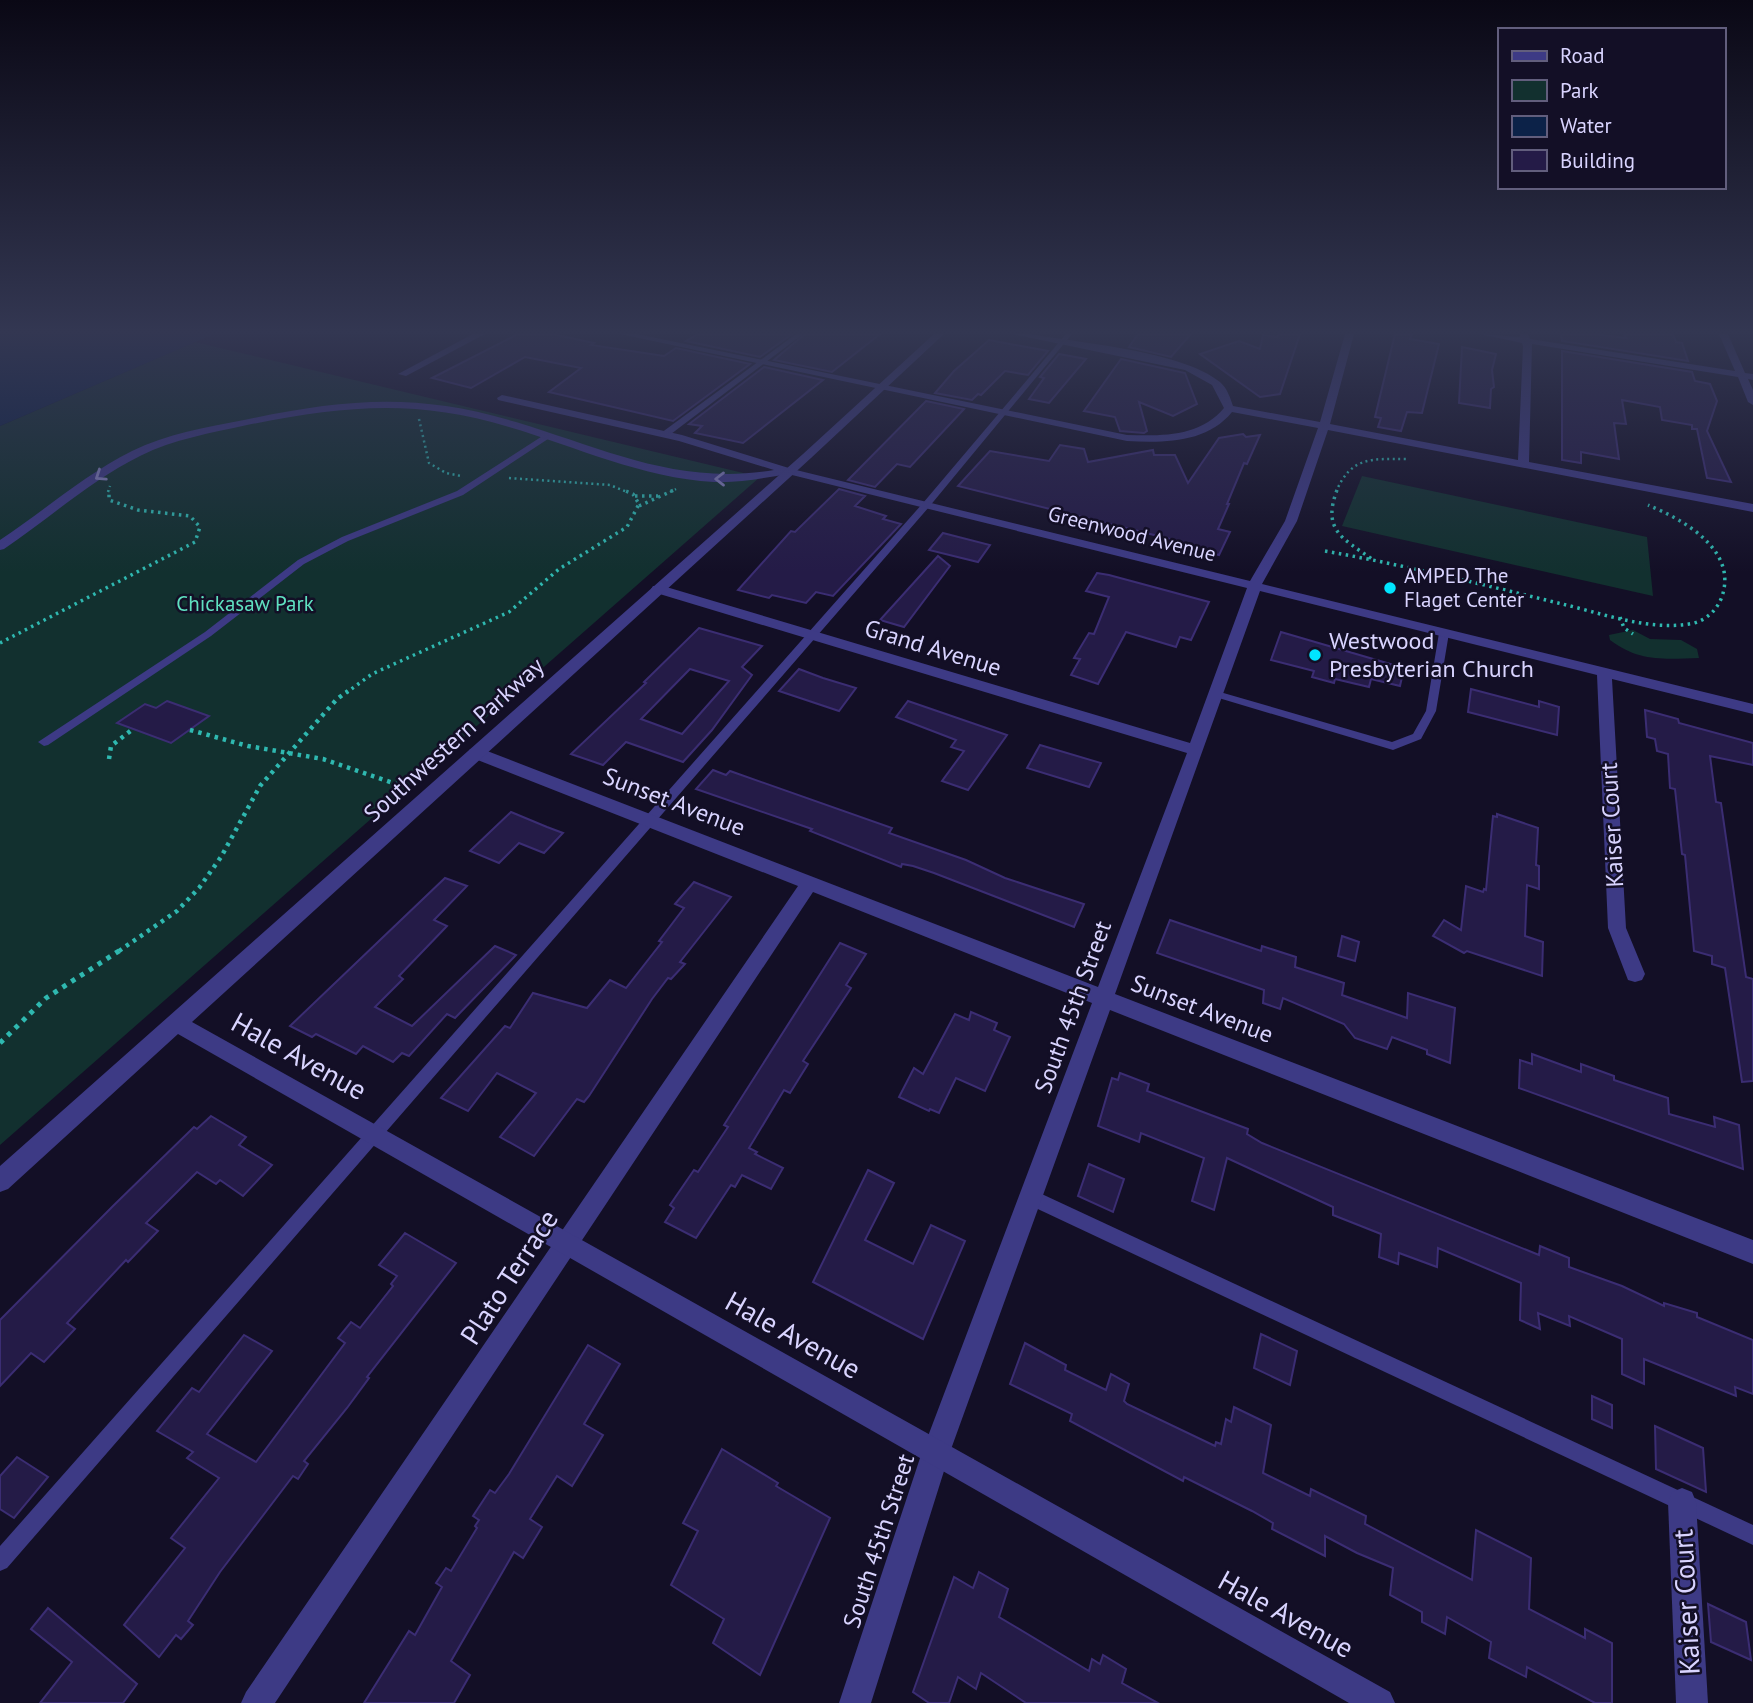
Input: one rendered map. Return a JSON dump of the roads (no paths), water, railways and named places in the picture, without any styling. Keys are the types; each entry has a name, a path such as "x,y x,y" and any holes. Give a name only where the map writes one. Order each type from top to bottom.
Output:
{"street":[{"path":"0,545 122,461 143,451 196,433 288,413"},
{"path":"472,413 634,466 692,478 743,478 788,471"},
{"name":"Greenwood Avenue","path":"570,413 754,458 788,471 1753,709"},
{"name":"Southwestern Parkway","path":"0,1181 852,413"},
{"path":"1005,413 1113,436 1149,439 1195,432 1221,420 1225,413"},
{"path":"1258,413 1753,508"},
{"name":"South 45th Street","path":"855,1703 936,1452 1258,575 1291,521 1328,413"},
{"path":"1523,464 1526,413"},
{"name":"Grand Avenue","path":"658,589 1195,750"},
{"name":"Kaiser Court","path":"1604,672 1617,928 1635,974"},
{"name":"Sunset Avenue","path":"476,753 1753,1252"},
{"name":"Plato Terrace","path":"257,1703 810,883"},
{"name":"Hale Avenue","path":"176,1023 1379,1703"},
{"name":"Kaiser Court","path":"1682,1502 1692,1703"}],"lane":[{"path":"664,435 692,413"},
{"path":"0,1561 926,505 1003,413"},
{"path":"44,742 208,634 301,562 345,538 460,493 547,437"},
{"path":"1216,694 1392,746 1417,736 1431,711 1444,633"},
{"path":"1031,1197 1753,1535"}],"water":[{"path":"0,413 29,413 0,426"}],"place":[{"name":"AMPED The Flaget Center","path":"1390,588"},
{"name":"Westwood Presbyterian Church","path":"1315,655"}],"park label":[{"name":"Chickasaw Park","path":"245,604"}]}
